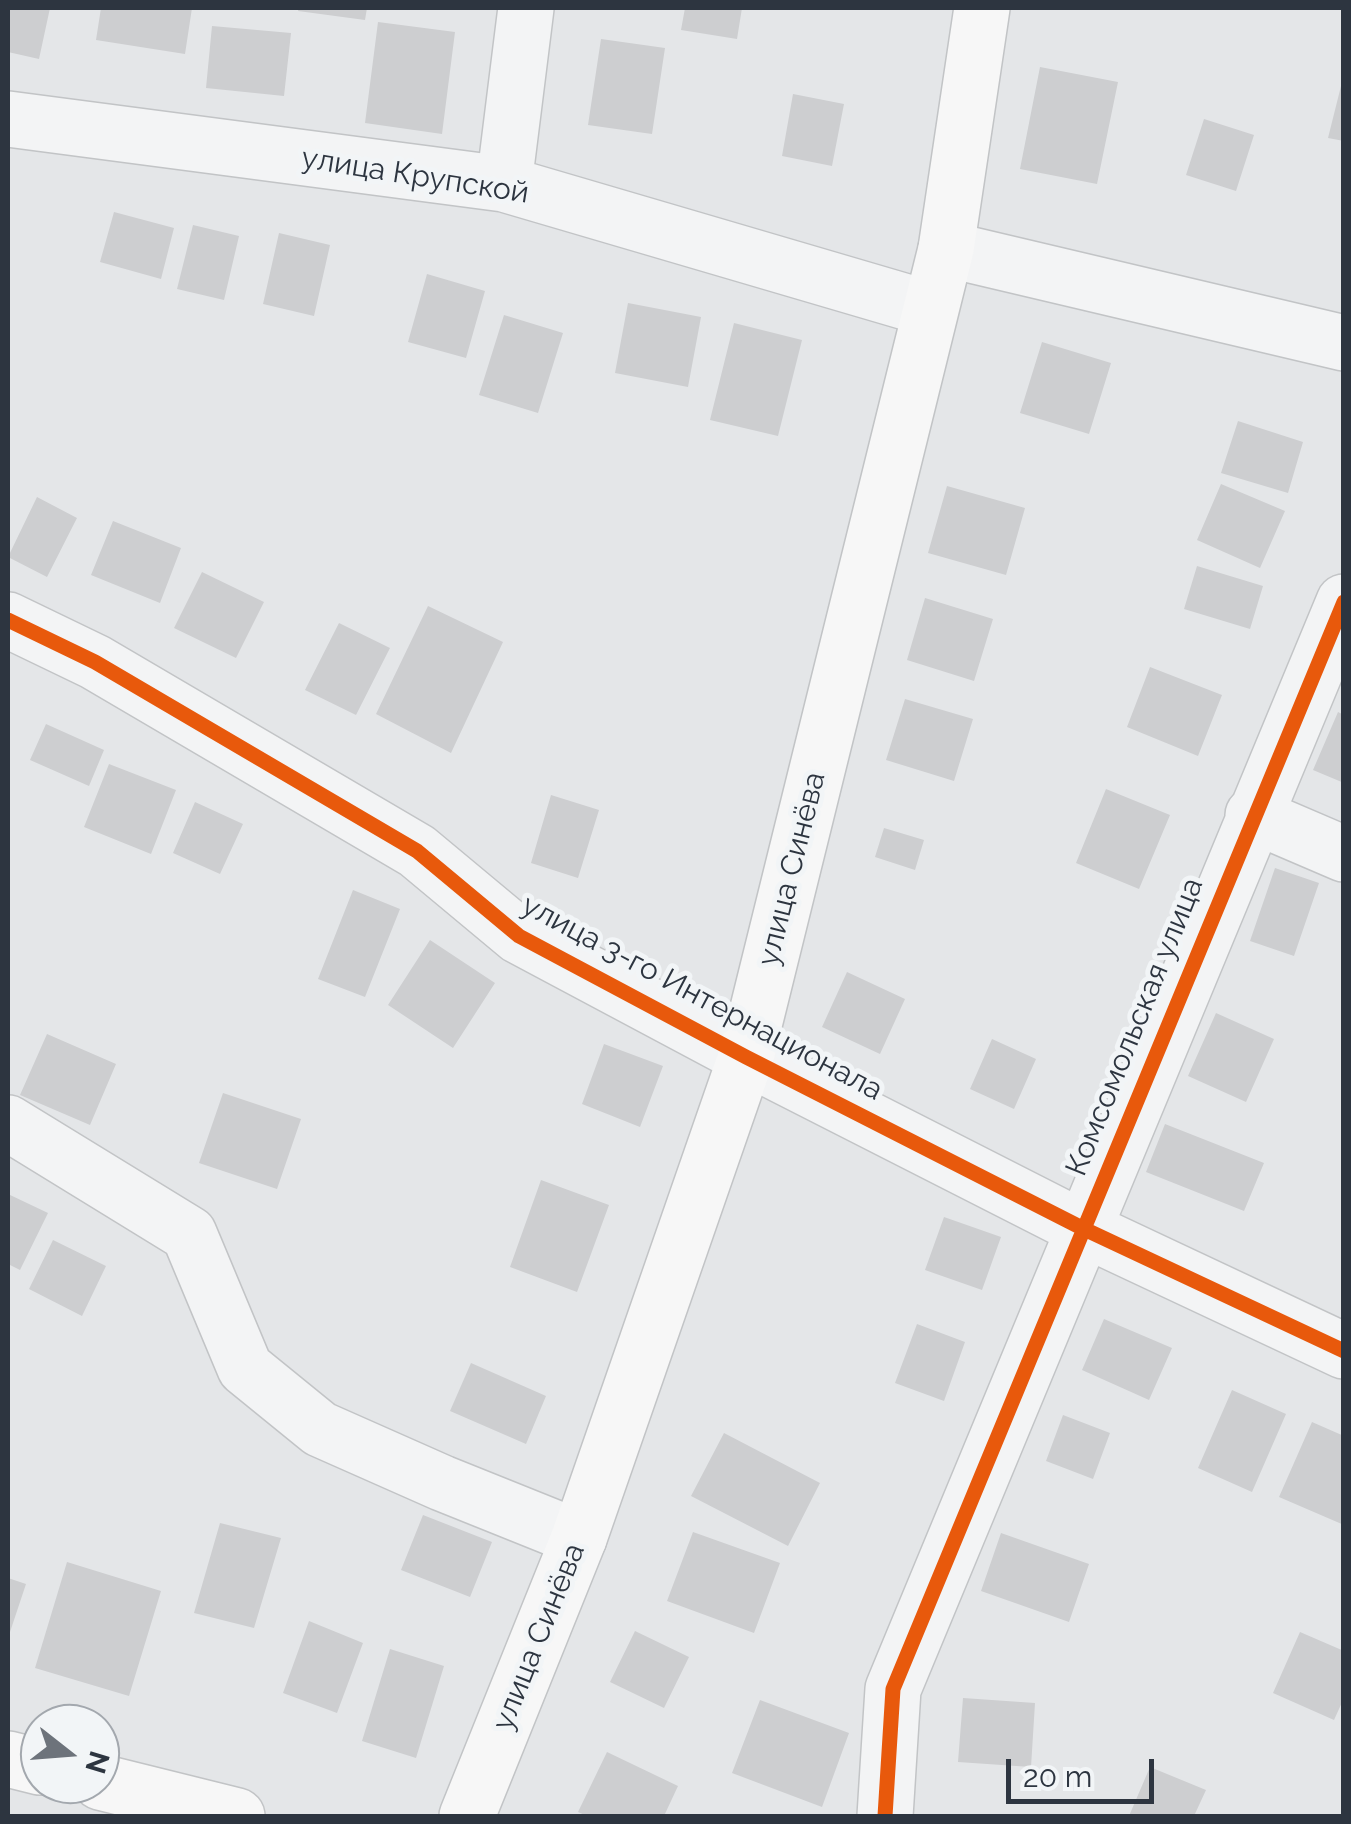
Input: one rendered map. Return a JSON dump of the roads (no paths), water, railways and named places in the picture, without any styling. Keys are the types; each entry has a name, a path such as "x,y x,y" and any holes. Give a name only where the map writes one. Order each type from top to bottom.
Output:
{"main road":[{"name":"улица Синёва","path":"467,1816 579,1538 746,1057 946,249 982,8"},
{"path":"120,1787 237,1816"}],"street":[{"path":"504,184 526,8"},
{"name":"улица Крупской","path":"8,119 504,184 930,309"},
{"path":"946,249 1344,344"},
{"name":"Комсомольская улица","path":"885,1816 893,1689 1344,602"},
{"name":"улица 3-го Интернационала","path":"8,620 95,662 418,851 520,936 746,1057 1082,1228 1344,1352"},
{"path":"1253,815 1344,854"},
{"path":"8,1123 189,1234 245,1368 320,1428 579,1538"}]}
